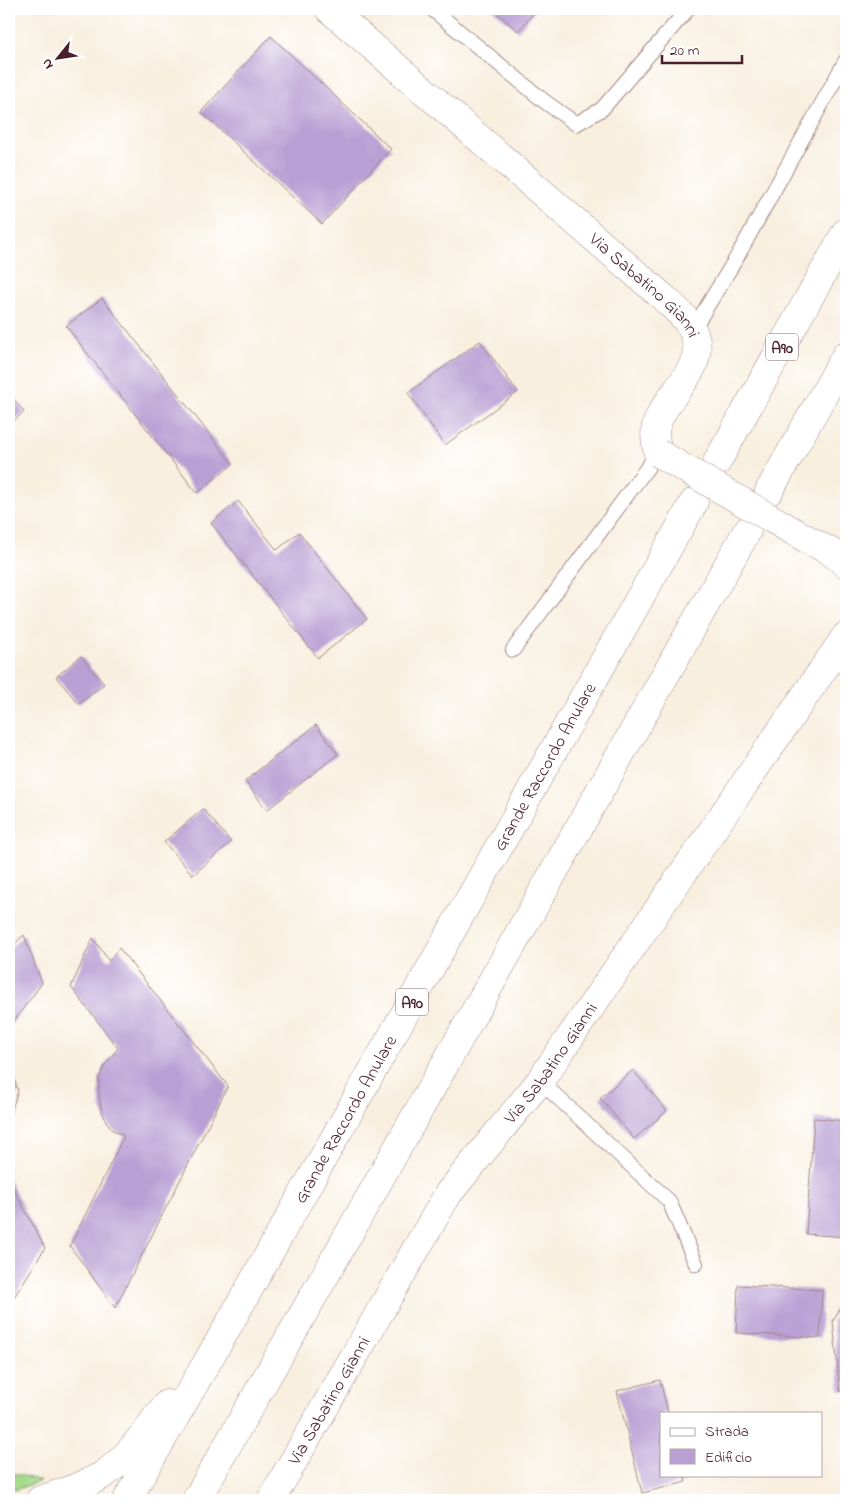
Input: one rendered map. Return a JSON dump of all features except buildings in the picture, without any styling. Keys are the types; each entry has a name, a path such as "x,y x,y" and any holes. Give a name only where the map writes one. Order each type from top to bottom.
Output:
{"main road":[{"name":"Via Sabatino Gianni","path":"329,9 664,298 686,320 696,343 694,366 659,419 655,435 658,453"},
{"name":"A90","path":"717,462 846,232"},
{"path":"769,491 846,355"},
{"path":"658,453 831,552 846,564"},
{"name":"Grande Raccordo Anulare","path":"127,1500 228,1326 694,502"},
{"path":"196,1500 322,1282 748,531"},
{"name":"Via Sabatino Gianni","path":"271,1500 448,1194 540,1081 846,636"},
{"path":"40,1500 83,1485 117,1464 228,1326"}],"lane":[{"path":"432,9 544,101 576,124 602,109 688,9"},
{"path":"692,331 737,257 846,60"},
{"path":"513,650 658,453"},
{"path":"540,1081 669,1201 696,1264"}],"green space":[{"path":"9,1472 41,1481 9,1492"}]}
